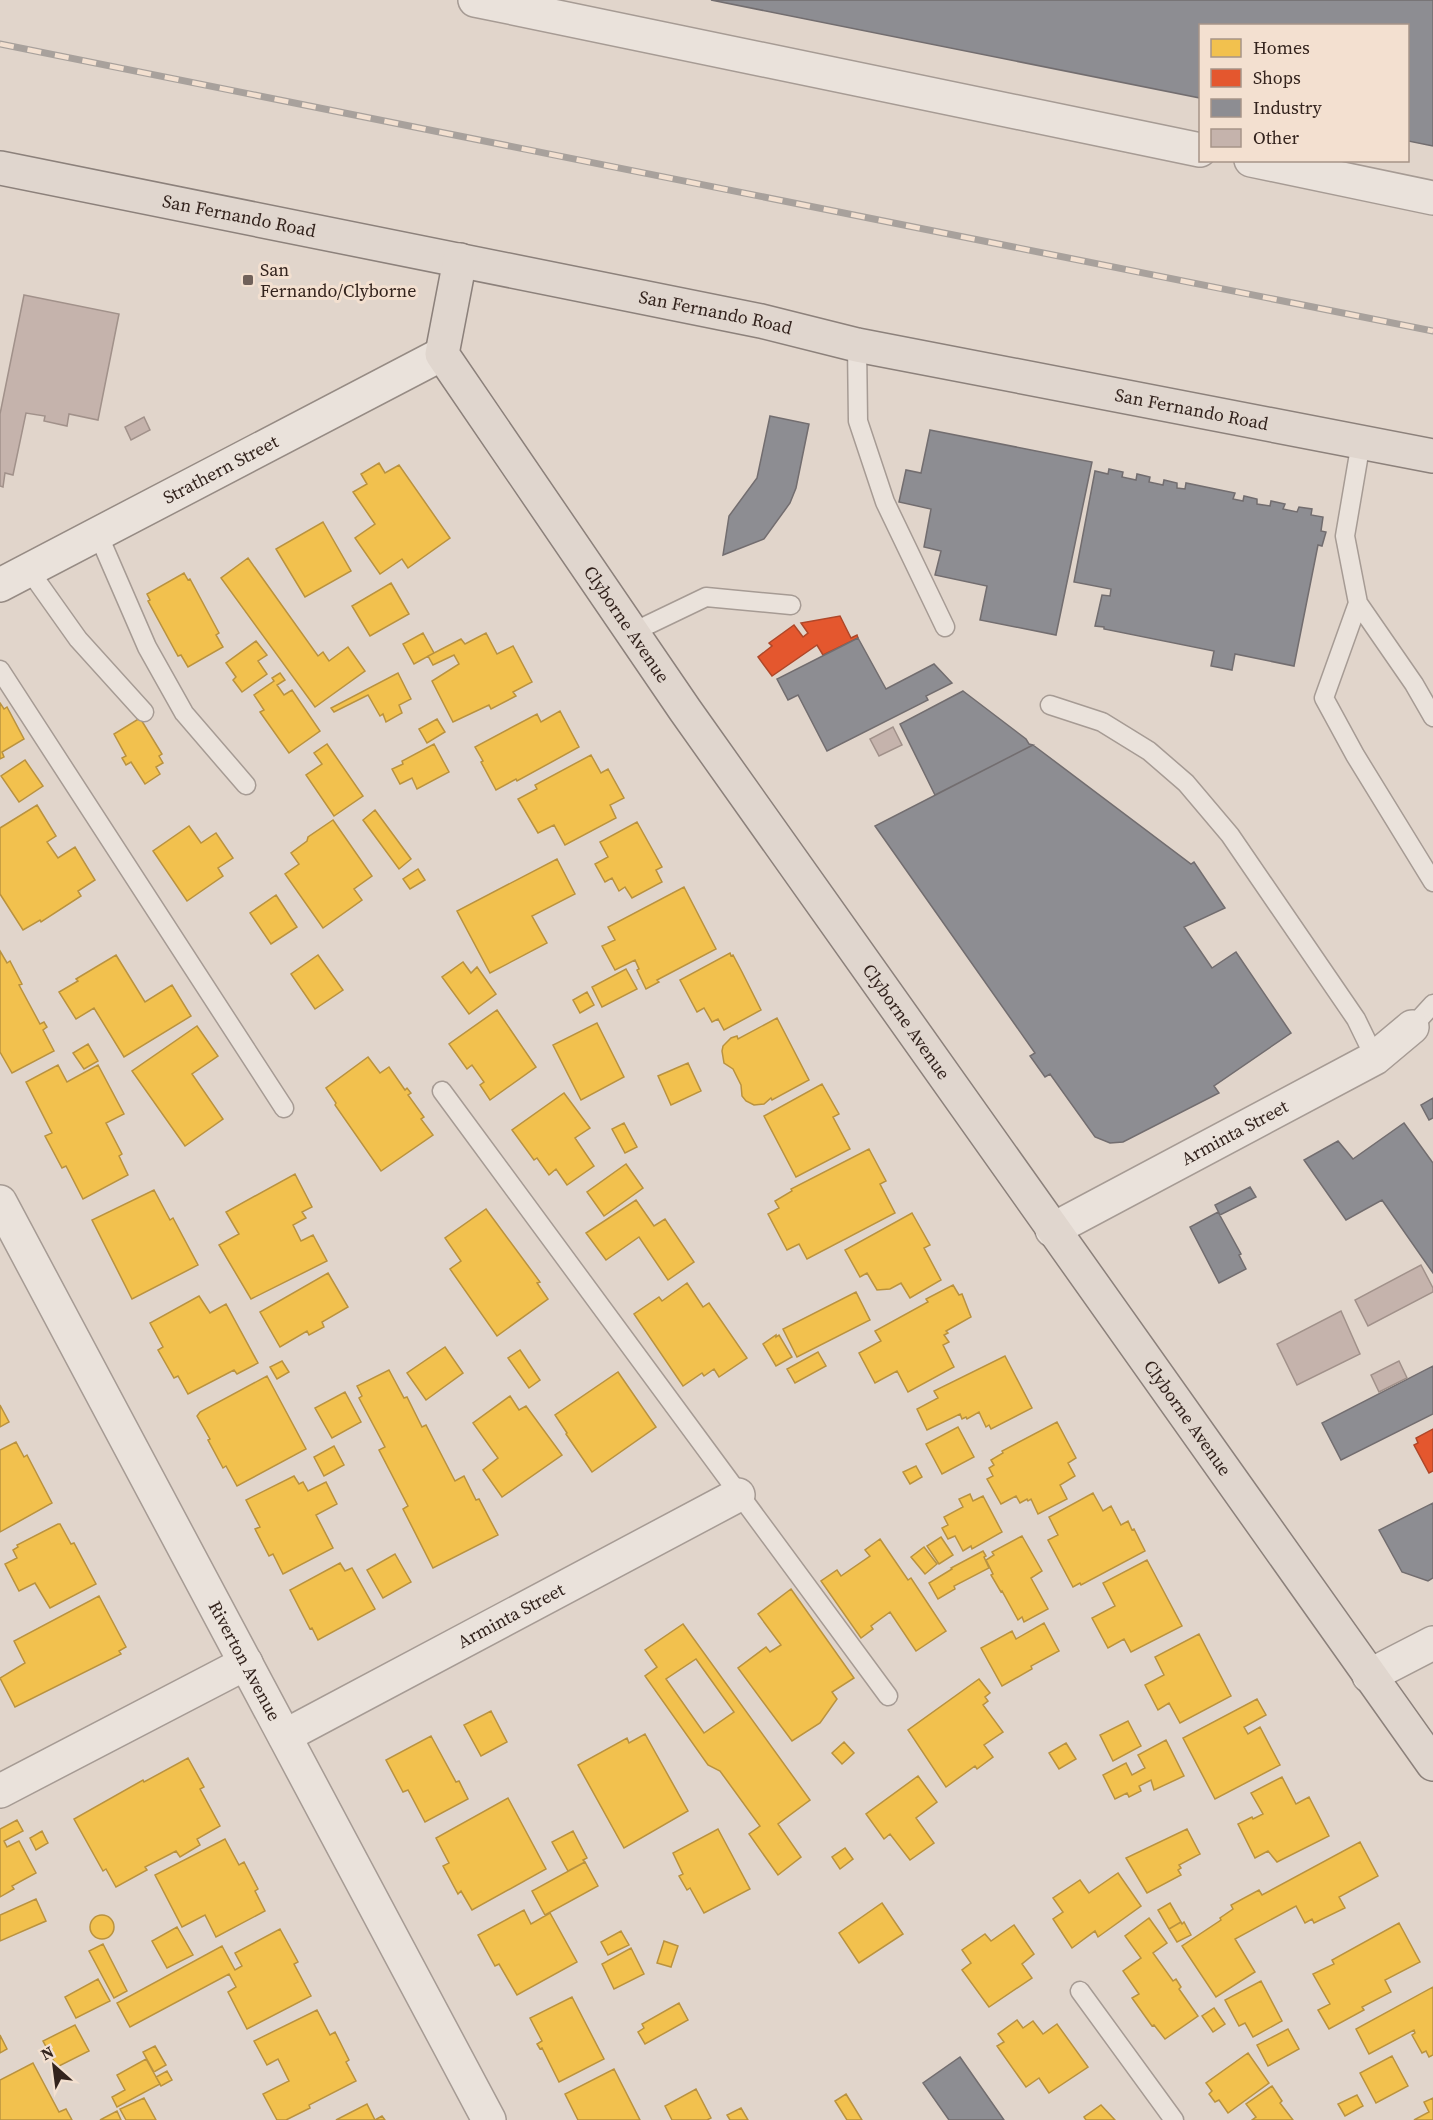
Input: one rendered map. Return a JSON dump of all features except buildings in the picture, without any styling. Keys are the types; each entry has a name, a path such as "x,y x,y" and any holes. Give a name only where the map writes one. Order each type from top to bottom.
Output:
{"main road":[{"name":"San Fernando Road","path":"0,168 761,321 857,345 1433,456"},
{"path":"442,354 460,260"},
{"name":"Clyborne Avenue","path":"442,354 631,633 1052,1230 1433,1764"}],"street":[{"path":"475,0 1199,150"},
{"path":"1261,162 1433,198"},
{"name":"Strathern Street","path":"0,585 442,354"},
{"name":"Arminta Street","path":"1052,1230 1376,1058 1423,1016"},
{"name":"Riverton Avenue","path":"0,1202 489,2120"},
{"name":"Arminta Street","path":"285,1736 738,1495"},
{"path":"1369,1676 1433,1643"},
{"path":"0,1791 246,1663"}],"lane":[{"path":"857,345 858,421 885,502 945,627"},
{"path":"1361,442 1345,536 1358,603 1414,684 1433,717"},
{"path":"98,534 147,647 184,713 246,785"},
{"path":"29,570 78,639 144,712"},
{"path":"631,633 706,597 791,605"},
{"path":"1358,603 1324,698 1354,755 1433,882"},
{"path":"0,670 284,1108"},
{"path":"1050,705 1102,722 1149,751 1186,783 1230,835 1356,1019 1376,1058"},
{"path":"442,1091 888,1696"},
{"path":"1080,1991 1174,2120"}],"railway":[{"path":"0,44 1433,331"}],"place":[{"name":"San Fernando/Clyborne","path":"248,280"}]}
